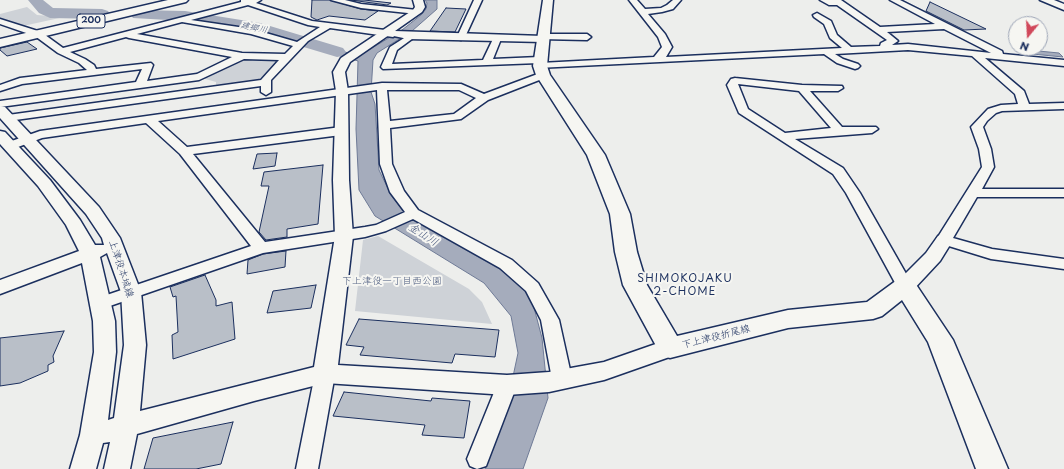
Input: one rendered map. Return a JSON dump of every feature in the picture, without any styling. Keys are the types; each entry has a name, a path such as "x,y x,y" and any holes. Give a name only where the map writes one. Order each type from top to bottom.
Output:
{"highway":[{"name":"200","path":"0,43 182,0"}],"main road":[{"path":"542,56 548,0"},
{"name":"下上津役折尾線","path":"542,56 596,155 620,214 626,252 635,285 670,348 788,319 873,310 905,286"},
{"path":"905,286 940,340 992,469"}],"street":[{"path":"61,50 181,20 245,1 257,0"},
{"path":"335,0 361,6 417,12"},
{"path":"307,469 325,374 344,236 340,131 346,90 339,72 345,60 355,52 390,33 417,12 420,7 418,0"},
{"path":"460,38 478,0"},
{"path":"633,0 662,36 666,47 662,55 657,60"},
{"path":"643,12 662,10 670,7 677,0"},
{"path":"824,0 832,3 838,2 894,41 884,45 886,48"},
{"path":"894,0 1006,57"},
{"path":"1045,0 1064,7"},
{"path":"245,1 300,20 329,26 410,36 497,39 542,56"},
{"path":"818,15 828,23 833,36 841,41 849,50"},
{"path":"0,20 38,34 61,50 91,67 92,72"},
{"path":"181,20 252,32 302,43"},
{"path":"268,101 265,82 266,79 302,43 329,26"},
{"path":"879,30 946,26"},
{"path":"124,34 242,56 286,58"},
{"path":"410,36 393,49 386,67 487,62 542,56 657,60 908,47 1064,63"},
{"path":"384,125 457,117 542,56 587,37"},
{"path":"487,62 497,39"},
{"path":"827,52 840,61 855,66"},
{"path":"975,54 1020,93 1024,106"},
{"path":"6,129 140,85 199,77 242,56"},
{"path":"0,88 20,81 148,66 140,85"},
{"path":"838,88 802,88 735,81 732,85 743,111 838,170 853,193 905,286 933,257 988,167 985,149 977,127 992,111 1001,108 1024,106 1064,106"},
{"path":"6,129 265,82"},
{"path":"6,129 148,119 346,90 377,87 461,87 484,98"},
{"path":"377,87 384,125 386,164 397,192 413,213 506,264 532,287 550,320 555,381"},
{"path":"802,88 839,131"},
{"path":"148,119 184,151 261,248"},
{"path":"6,129 74,224 90,254 104,321 104,352 93,435 83,469"},
{"name":"上津役本城線","path":"6,129 93,210 114,245 130,292 136,345 126,426 117,469"},
{"path":"783,137 872,129"},
{"path":"184,151 340,131"},
{"path":"972,193 1064,193"},
{"path":"101,303 261,248 344,236 381,228 413,213"},
{"path":"944,240 991,254 1064,264"},
{"path":"0,287 114,245"},
{"path":"93,435 254,391 325,374 507,385 555,381 604,371 670,348"},
{"path":"478,459 507,385"}],"green space":[{"path":"27,7 37,15 64,17 23,26 0,18 0,14"},
{"path":"245,58 279,60 259,80 216,85 216,82 202,78"},
{"name":"下上津役一丁目西公園","path":"378,236 469,289 482,302 492,324 355,311 363,240"}],"water":[{"name":"金山川","path":"425,0 437,0 437,9 412,31 377,53 373,60 371,92 375,104 379,170 391,195 409,218 503,271 524,286 533,304 542,338 548,398 523,469 485,469 508,400 518,353 511,316 484,283 375,216 359,190 356,129 358,61 305,44 308,41 342,52 362,54 402,30 421,15 426,9 427,3"},
{"path":"1048,52 1059,53 1063,57 1048,56"}],"building":[{"path":"312,0 330,0 361,9 378,11 365,20 329,16 317,20 311,17"},
{"path":"351,0 364,0 391,3 387,5"},
{"path":"930,2 986,29 964,30 926,11"},
{"path":"446,8 466,9 455,32 430,31"},
{"path":"27,42 37,49 7,56 0,50 0,48"},
{"path":"277,153 275,166 253,169 257,154"},
{"path":"323,165 318,224 287,229 287,237 266,240 259,232 269,186 261,186 264,172"},
{"path":"286,251 285,267 247,274 248,260 263,254"},
{"path":"205,275 216,300 216,306 232,302 235,339 173,359 172,335 178,332 176,296 173,297 170,287"},
{"path":"316,285 311,308 267,313 273,291"},
{"path":"359,319 499,330 495,357 455,354 452,363 360,355 364,347 346,345"},
{"path":"64,331 53,356 54,362 48,365 48,371 20,383 0,386 0,338"},
{"path":"344,392 431,401 432,398 470,401 464,438 422,435 425,425 333,416"},
{"path":"233,422 221,464 196,469 144,469 153,438"}],"waterway":[{"name":"建郷川","path":"35,0 44,10 50,13 102,14"},
{"name":"建郷川","path":"139,15 185,16 260,28 337,52"}],"district":[{"name":"SHIMOKOJAKU 2-CHOME","path":"685,285"}]}
